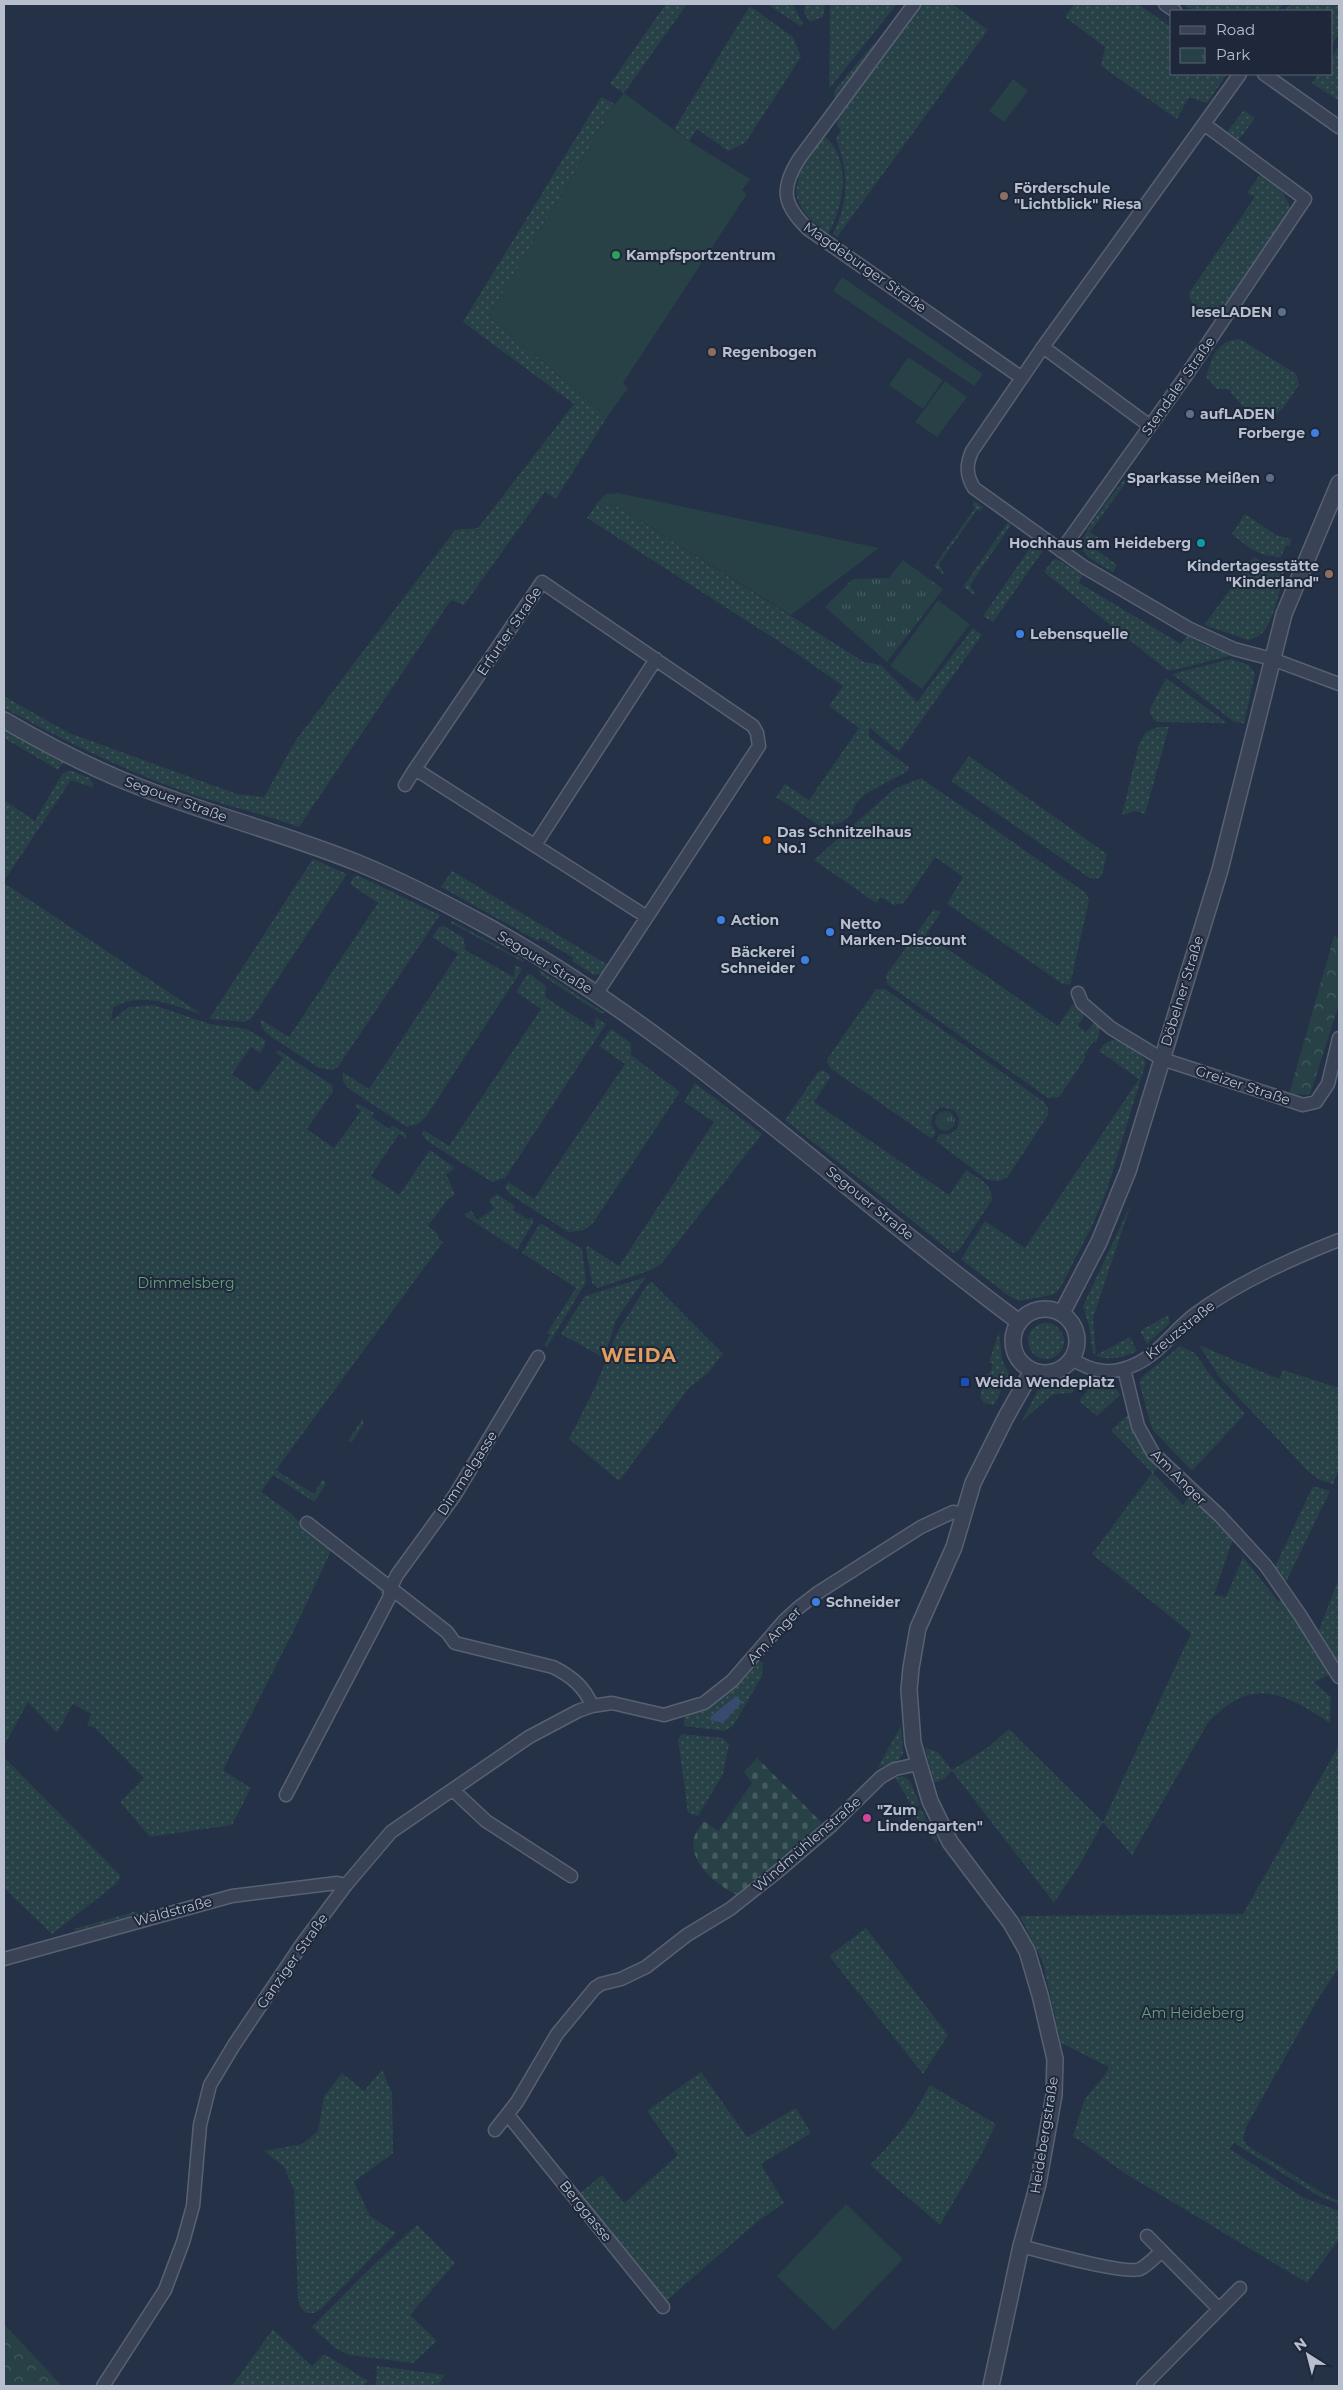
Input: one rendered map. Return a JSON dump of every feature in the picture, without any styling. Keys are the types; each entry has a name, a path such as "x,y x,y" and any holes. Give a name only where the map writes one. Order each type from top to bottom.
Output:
{"street":[{"name":"Magdeburger Straße","path":"914,4 799,159 786,186 786,198 798,218 808,229 1022,378"},
{"path":"1239,75 1043,347 972,452 968,462 969,479 974,488 1102,579 1188,628 1234,649 1272,659 1339,684"},
{"path":"1265,75 1339,127"},
{"name":"Stendaler Straße","path":"1058,548 1150,426 1305,199 1204,124"},
{"path":"1043,347 1150,426"},
{"name":"Döbelner Straße","path":"1062,1313 1099,1242 1117,1200 1220,870 1272,659 1293,588 1339,483"},
{"name":"Erfurter Straße","path":"405,785 542,582 753,726 757,732 759,746 597,993"},
{"path":"536,845 656,659"},
{"name":"Segouer Straße","path":"4,720 72,757 133,785 356,862 411,887 528,950 597,993 765,1118 976,1290 1019,1322"},
{"path":"415,769 647,917"},
{"name":"Greizer Straße","path":"1078,993 1082,1003 1105,1024 1162,1059 1303,1105 1316,1102 1328,1084 1339,1038"},
{"name":"Kreuzstraße","path":"1072,1359 1082,1366 1107,1372 1124,1369 1150,1356 1194,1316 1215,1302 1268,1272 1339,1240"},
{"path":"1049,1308 1062,1313 1075,1328 1077,1338 1076,1349 1072,1359 1060,1369 1048,1373 1032,1371 1021,1363 1015,1352 1012,1341 1014,1329 1027,1314 1037,1309 1049,1308"},
{"name":"Dimmelgasse","path":"286,1795 389,1598 391,1587 454,1495 538,1356"},
{"name":"Am Anger","path":"1124,1369 1138,1426 1154,1454 1220,1516 1266,1566 1339,1677"},
{"path":"918,1764 910,1725 909,1690 918,1628 954,1547 973,1483 1006,1417 1032,1371"},
{"name":"Am Anger","path":"664,1715 704,1703 732,1681 784,1621 819,1592 921,1527 953,1512 964,1514"},
{"path":"307,1523 447,1632 455,1644 553,1667 580,1685 587,1693 592,1706"},
{"name":"Ganziger Straße","path":"103,2386 165,2290 183,2242 193,2206 200,2125 210,2085 234,2045 302,1944 346,1885 392,1832 454,1791 529,1737 578,1711 592,1706 612,1703 664,1715"},
{"name":"Windmühlenstraße","path":"495,2130 508,2115 557,2034 595,1988 601,1984 621,1979 646,1967 687,1935 730,1909 832,1825 881,1777 895,1769 918,1764"},
{"name":"Heidebergstraße","path":"918,1764 932,1807 950,1842 1011,1923 1027,1951 1053,2046 1055,2067 1054,2095 1038,2184 1021,2246 991,2386"},
{"path":"454,1791 486,1821 571,1876"},
{"name":"Waldstraße","path":"4,1959 232,1896 337,1883 346,1885"},
{"name":"Berggasse","path":"508,2115 663,2307"},
{"path":"1147,2236 1219,2309"},
{"path":"1021,2246 1089,2263 1132,2270 1139,2270 1162,2251"},
{"path":"1143,2386 1240,2288"}],"green space":[{"path":"666,4 687,4 624,93 610,84"},
{"path":"767,4 793,4 803,24 800,26"},
{"path":"805,4 825,4 823,17 810,22 804,13"},
{"path":"830,4 897,4 829,89"},
{"path":"921,4 952,4 988,30 837,237 833,234 842,210 845,176 836,139 841,130 837,126 837,116"},
{"path":"1074,4 1138,4 1170,27 1170,75 1226,75 1207,103 1189,97 1177,119 1101,66 1105,47 1065,17"},
{"path":"1183,4 1283,4 1279,10 1192,10"},
{"path":"1290,4 1339,4 1339,34 1333,43 1333,10 1286,10"},
{"path":"750,6 793,37 801,57 745,143 728,151 697,129 689,141 674,129"},
{"path":"873,44 877,48 838,98 834,96 835,90"},
{"path":"1339,46 1339,101 1312,83 1318,75 1333,75 1333,55"},
{"path":"1013,79 1028,91 1004,122 989,111"},
{"name":"Kampfsportzentrum","path":"624,93 689,141 750,179 742,190 747,194 623,383 628,388 607,417 489,316 615,104"},
{"path":"601,97 615,104 489,316 607,417 556,499 545,492 464,605 451,600 299,827 197,796 147,777 75,745 4,708 4,696 69,733 237,794 264,797 296,740 455,530 478,528 574,404 463,322"},
{"path":"1244,110 1255,118 1238,141 1227,132"},
{"path":"823,135 839,156 843,183 838,210 828,234 808,217 799,203 797,195 799,178 796,174"},
{"path":"1261,173 1284,195 1290,212 1215,320 1190,300 1189,293 1255,197 1247,193"},
{"path":"842,277 983,374 974,386 833,291"},
{"path":"1240,339 1296,374 1299,385 1284,407 1271,418 1264,419 1250,412 1243,407 1228,389 1217,389 1206,377 1214,356 1221,346 1232,340"},
{"path":"908,357 943,380 923,409 889,385"},
{"path":"945,381 967,397 937,437 915,422"},
{"path":"1124,480 1127,481 1090,532 1099,538 1093,547 1117,565 1113,572 1087,556 1082,548 1082,542 1091,523"},
{"path":"618,493 879,548 791,615 618,507 598,502 606,494"},
{"path":"974,501 983,507 980,511 977,510 939,564 945,576 934,566 975,508 973,505"},
{"path":"598,502 618,507 864,662 881,665 917,702 973,628 982,635 899,752 869,727 869,737 909,767 908,771 865,794 856,803 851,815 841,823 823,828 776,797 785,784 809,800 859,728 829,706 843,686 789,648 587,518"},
{"path":"1245,514 1276,535 1291,539 1290,546 1286,545 1281,557 1254,551 1232,534"},
{"path":"1008,522 1011,525 970,585 976,596 963,587"},
{"path":"1035,541 1040,546 1042,552 993,622 983,616"},
{"path":"1254,557 1261,561 1285,562 1278,597 1265,630 1262,634 1248,640 1204,625"},
{"path":"1057,559 1083,575 1079,583 1181,644 1187,636 1229,654 1229,656 1170,671 1167,670 1044,572 1053,560"},
{"path":"903,560 943,589 887,662 825,607 853,579 889,578"},
{"path":"938,600 970,624 922,689 890,666"},
{"path":"1231,659 1249,665 1255,674 1244,723 1234,722 1172,674"},
{"path":"1166,678 1227,723 1156,722 1150,714 1150,709"},
{"path":"1160,727 1169,727 1145,814 1135,811 1122,815 1139,744 1147,732"},
{"path":"4,728 65,760 58,770 4,738"},
{"path":"969,756 1107,854 1102,875 1099,878 1091,879 951,781"},
{"path":"69,770 90,778 94,788 71,780 4,881 4,800 35,821 62,774"},
{"path":"921,778 1086,893 1089,900 1070,985 1061,983 947,904 963,877 935,857 904,903 894,905 881,897 876,903 814,860 894,789"},
{"path":"313,859 347,874 251,1019 245,1022 209,1019"},
{"path":"452,871 608,965 601,974 594,975 572,961 574,958 540,938 538,941 441,887"},
{"path":"354,876 359,876 440,915 338,1067 333,1070 319,1068 267,1034 262,1028 260,1019 289,1037 378,903 350,884"},
{"name":"Dimmelsberg","path":"4,883 203,1015 158,1001 135,1000 113,1008 111,1021 129,1007 153,1005 210,1024 247,1029 265,1040 265,1045 260,1053 251,1047 232,1074 258,1092 283,1058 276,1053 278,1050 332,1085 333,1091 307,1129 334,1148 361,1111 355,1106 357,1103 374,1113 372,1117 389,1129 392,1125 406,1134 407,1139 399,1134 371,1176 399,1195 430,1150 455,1168 446,1174 455,1195 449,1198 428,1226 438,1234 438,1238 443,1242 276,1470 314,1494 323,1479 326,1484 314,1502 273,1475 261,1492 291,1513 300,1523 384,1590 382,1594 376,1586 331,1551 293,1632 223,1770 251,1788 232,1825 150,1837 120,1802 144,1778 94,1727 87,1726 91,1714 73,1704 57,1733 28,1702 4,1746"},
{"path":"934,909 941,912 926,934 1058,1026 1073,1004 1085,1014 1078,1026 1086,1032 1095,1021 1101,1027 1096,1043 1094,1041 1084,1055 1086,1057 1059,1097 1048,1098 887,984 886,975"},
{"path":"452,921 523,960 523,962 451,923"},
{"path":"444,926 464,938 465,950 514,977 515,965 521,968 521,971 425,1118 418,1124 407,1127 352,1091 343,1081 343,1072 369,1089 458,954 432,937 439,927"},
{"path":"1334,936 1339,938 1339,1004 1310,1095 1289,1094"},
{"path":"538,969 605,1013 600,1013 541,975"},
{"path":"530,974 546,986 545,997 594,1029 596,1018 606,1024 505,1178 492,1182 427,1141 422,1134 424,1130 449,1146 541,1009 516,992 527,975"},
{"path":"876,989 885,989 1044,1102 1048,1108 1048,1115 1007,1178 999,1181 987,1180 936,1141 940,1134 950,1134 958,1128 959,1118 954,1110 940,1107 933,1114 931,1124 936,1132 932,1139 830,1068 827,1063 828,1058"},
{"path":"611,1029 631,1043 631,1055 680,1092 593,1223 584,1230 568,1232 511,1195 505,1188 508,1182 534,1199 625,1064 599,1046"},
{"path":"1112,1040 1122,1041 1132,1046 1146,1062 1107,1190 1092,1226 1059,1290 1052,1295 1019,1301 1009,1296 961,1259 985,1221 1025,1248 1139,1079 1099,1051 1104,1044"},
{"path":"823,1070 831,1076 814,1102 949,1195 966,1170 987,1186 992,1194 992,1200 959,1250 953,1253 785,1120 818,1072"},
{"path":"695,1083 762,1134 661,1264 651,1270 598,1288 592,1283 586,1248 588,1246 619,1266 714,1122 684,1102"},
{"path":"941,1111 949,1111 955,1117 955,1125 949,1131 941,1131 935,1125 935,1117"},
{"path":"497,1194 515,1206 513,1210 529,1220 531,1217 533,1219 533,1223 517,1250 464,1215 471,1210 477,1220 494,1209 489,1200"},
{"path":"1131,1204 1093,1318 1096,1355 1093,1353 1089,1326 1083,1306"},
{"path":"542,1224 582,1249 586,1282 547,1347 544,1345 550,1335 547,1333 576,1288 522,1253 538,1226"},
{"path":"646,1277 616,1320 604,1358 561,1334 585,1296"},
{"path":"652,1282 723,1354 709,1372 689,1388 619,1481 569,1439 595,1387 618,1331 647,1285"},
{"path":"1168,1315 1170,1323 1147,1344 1140,1331"},
{"path":"1046,1323 1053,1324 1059,1328 1063,1334 1063,1348 1059,1354 1053,1358 1046,1359 1039,1358 1033,1354 1029,1348 1028,1341 1029,1334 1033,1328 1039,1324"},
{"path":"999,1332 1002,1360 1010,1376 1004,1387 986,1375 991,1372 993,1364 989,1362"},
{"path":"1130,1337 1137,1351 1115,1358 1103,1358 1096,1355"},
{"path":"1199,1345 1279,1379 1283,1370 1339,1388 1339,1469 1333,1484 1320,1480 1309,1472 1220,1378"},
{"path":"1180,1346 1195,1353 1211,1376 1245,1414 1192,1471 1152,1429 1139,1382 1143,1376"},
{"path":"984,1379 1001,1391 994,1405 984,1403 980,1397"},
{"path":"1076,1380 1080,1381 1072,1393 1053,1394 1021,1422 1038,1390"},
{"path":"1091,1386 1115,1386 1120,1395 1097,1416 1079,1401"},
{"path":"1129,1414 1135,1435 1159,1466 1153,1473 1183,1505 1190,1495 1233,1539 1214,1595 1226,1597 1243,1557 1278,1601 1283,1600 1331,1674 1314,1682 1331,1697 1330,1723 1300,1705 1278,1696 1256,1694 1239,1698 1209,1721 1132,1855 1103,1822 1191,1633 1092,1554 1152,1473 1111,1430"},
{"path":"363,1418 363,1425 352,1442 348,1441"},
{"path":"1313,1486 1330,1491 1285,1584 1275,1567"},
{"path":"1339,1579 1339,1667 1318,1632"},
{"path":"760,1661 763,1664 762,1676 733,1726 725,1731 684,1726 684,1717 724,1693"},
{"path":"901,1726 903,1754 896,1762 878,1767"},
{"path":"1009,1729 1103,1822 1080,1864 1054,1903 952,1771 944,1779 934,1783 925,1748 938,1752 952,1770 987,1748"},
{"path":"682,1734 723,1738 729,1745 723,1774 698,1816 688,1813 678,1739"},
{"name":"Am Heideberg","path":"1339,1745 1339,1968 1319,1997 1246,2127 1243,2139 1248,2146 1322,2193 1339,2201 1339,2204 1320,2197 1234,2143 1230,2149 1302,2197 1339,2211 1339,2239 1307,2283 1126,2174 1073,2136 1085,2099 1109,2067 1061,2043 1043,1963 1020,1916 1243,1914"},
{"path":"4,1757 121,1876 116,1884 52,1934 4,1888"},
{"path":"757,1758 822,1823 740,1896 723,1887 706,1873 695,1855 693,1845 695,1835 704,1821 718,1831 752,1783 744,1772"},
{"path":"903,1776 910,1781 920,1805 913,1808 895,1778"},
{"path":"921,1809 937,1839 937,1844 912,1812"},
{"path":"137,1911 137,1914 75,1931 74,1929"},
{"path":"866,1928 948,2035 923,2074 829,1956"},
{"path":"382,2070 392,2093 393,2153 354,2182 370,2216 396,2233 321,2309 314,2313 306,2313 300,2307 298,2298 294,2191 284,2167 264,2151 302,2144 318,2131 324,2097 342,2073 364,2091"},
{"path":"701,2072 747,2137 796,2108 811,2133 761,2164 784,2203 758,2221 665,2302 579,2194 602,2175 624,2203 678,2155 647,2111"},
{"path":"930,2085 996,2124 981,2155 940,2225 870,2165 889,2146 903,2128"},
{"path":"846,2204 903,2259 834,2331 777,2276"},
{"path":"417,2225 455,2263 410,2315 437,2341 413,2363 349,2355 335,2348 312,2327 365,2273"},
{"path":"4,2324 62,2386 4,2386"},
{"path":"273,2329 312,2366 324,2354 368,2381 363,2386 232,2386"},
{"path":"377,2366 445,2375 438,2386 373,2386 376,2384"}],"water":[{"path":"736,1696 742,1702 723,1723 710,1720 711,1716"}],"place":[{"name":"Förderschule \"Lichtblick\" Riesa","path":"1004,196"},
{"name":"Kampfsportzentrum","path":"616,255"},
{"name":"leseLADEN","path":"1282,312"},
{"name":"Regenbogen","path":"712,352"},
{"name":"aufLADEN","path":"1190,414"},
{"name":"Forberge","path":"1315,433"},
{"name":"Sparkasse Meißen","path":"1270,478"},
{"name":"Hochhaus am Heideberg","path":"1201,543"},
{"name":"Kindertagesstätte \"Kinderland\"","path":"1329,574"},
{"name":"Lebensquelle","path":"1020,634"},
{"name":"Das Schnitzelhaus No.1","path":"767,840"},
{"name":"Action","path":"721,920"},
{"name":"Netto Marken-Discount","path":"830,932"},
{"name":"Bäckerei Schneider","path":"805,960"},
{"name":"Weida Wendeplatz","path":"965,1382"},
{"name":"Schneider","path":"816,1602"},
{"name":"\"Zum Lindengarten\"","path":"867,1818"}],"district":[{"name":"WEIDA","path":"639,1355"}]}
